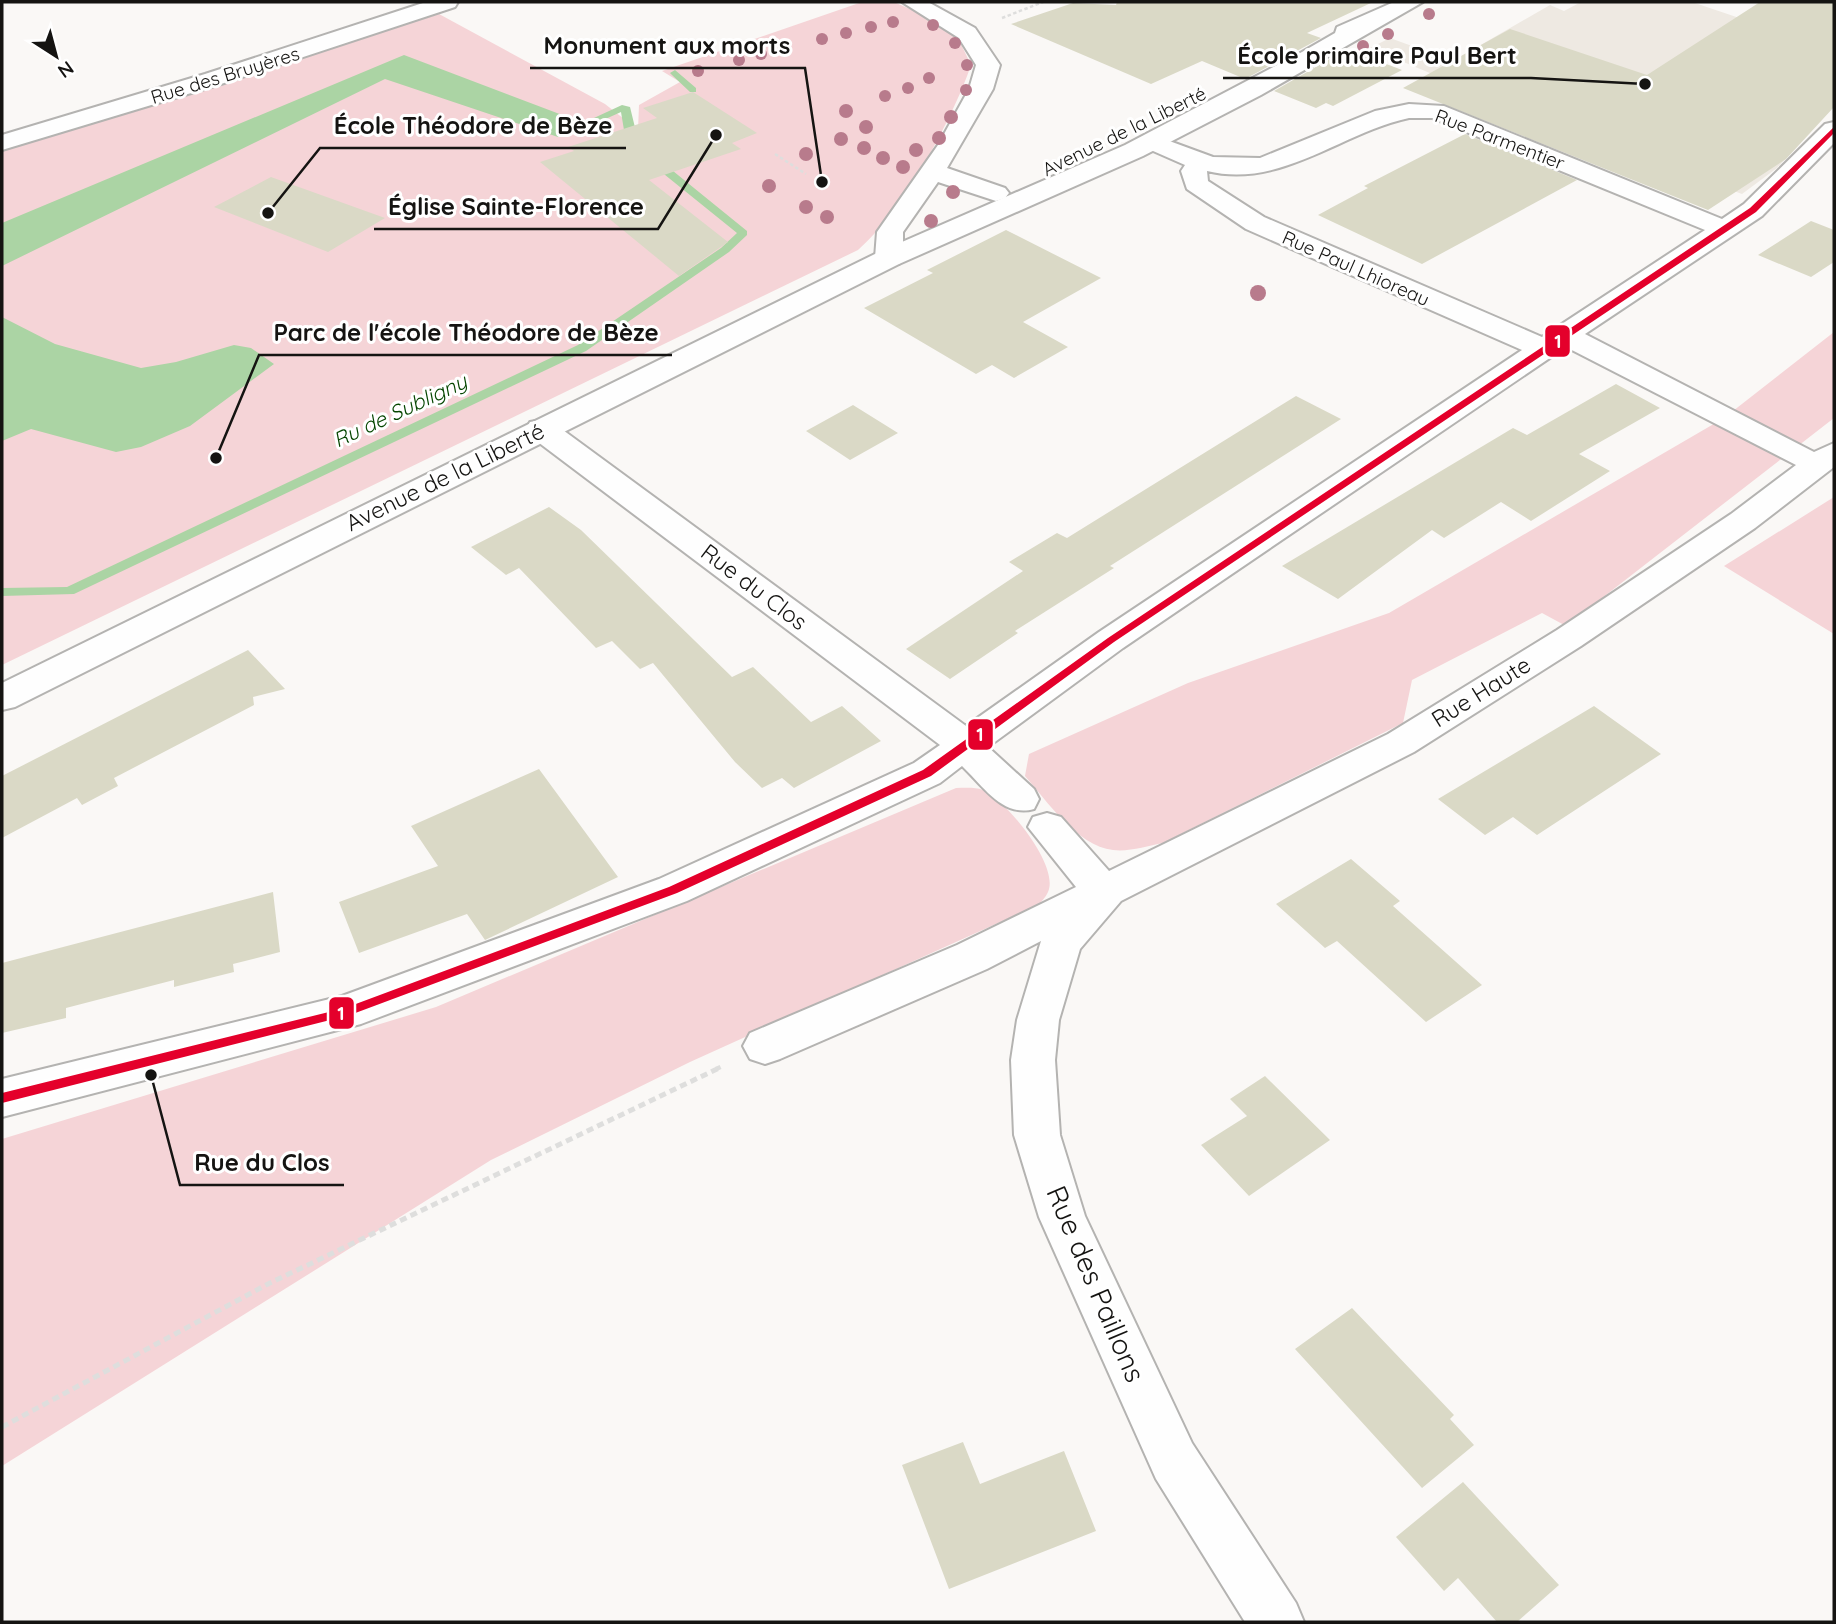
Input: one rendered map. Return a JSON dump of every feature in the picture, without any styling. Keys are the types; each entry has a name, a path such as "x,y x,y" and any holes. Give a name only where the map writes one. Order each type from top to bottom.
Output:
{"street":[{"name":"Rue des Bruyères","path":"2,143 214,79 447,2"},
{"path":"889,258 890,232 950,145 981,89 988,65 967,33 913,2"},
{"name":"Avenue de la Liberté","path":"889,258 952,216 996,193 1255,67 1368,23 1412,2"},
{"name":"Avenue de la Liberté","path":"2,698 889,258 1026,203 1153,142 1306,61 1368,23"},
{"name":"Rue Parmentier","path":"1153,142 1199,163 1249,167 1295,153 1399,110 1434,111 1725,229"},
{"path":"2,1098 346,1012 673,890 927,773 1111,640 1753,210 1834,130"},
{"name":"Rue Paul Lhioreau","path":"1199,163 1194,171 1196,184 1255,223 1555,342"},
{"path":"930,171 996,193"},
{"path":"1555,342 1810,463"},
{"name":"Rue du Clos","path":"541,429 965,747"},
{"name":"Rue Haute","path":"765,1046 972,957 1401,743 1580,630 1743,521 1810,463 1834,434"},
{"path":"965,747 1020,799"},
{"path":"1047,827 1105,893"},
{"name":"Rue des Paillons","path":"1105,893 1061,942 1038,1020 1033,1059 1037,1135 1062,1217 1174,1461 1277,1622"}],"path":[{"path":"775,154 806,174"},
{"path":"2,1427 124,1356 509,1167 765,1046"}],"shaded area":[{"path":"862,2 894,2 930,18 959,40 971,65 952,112 924,164 892,213 858,250 2,665 2,150 439,14 605,104 638,130 639,105 680,82 662,71"},
{"path":"1581,2 1692,2 1834,50 1834,106 1777,168 1742,194 1642,157 1635,159 1370,48 1390,38 1453,61 1550,5 1564,11"},
{"path":"404,55 586,124 558,137 385,79 2,266 2,223"},
{"path":"2,317 55,344 141,368 176,362 234,345 251,348 274,364 190,426 141,447 116,452 31,429 2,441"},
{"path":"1834,332 1834,418 1566,626 1542,613 1412,680 1403,723 1163,843 1132,849 1113,850 1087,840 1064,821 1025,776 1029,754 1188,683 1389,613 1724,418"},
{"path":"1834,497 1834,634 1724,566"},
{"path":"956,788 980,789 993,796 1029,835 1046,866 1050,881 1047,894 1038,905 690,1062 491,1160 2,1466 2,1139 436,1007"}],"building":[{"path":"1117,2 1373,2 1307,33 1321,38 1245,79 1202,61 1151,84 1011,24 1073,3 1116,5"},
{"path":"1760,2 1834,2 1834,107 1786,159 1708,210 1403,88 1510,29 1647,75"},
{"path":"1347,49 1402,70 1333,106 1326,103 1316,108 1274,91"},
{"path":"693,92 757,133 732,143 741,149 649,180 728,242 679,276 540,162 574,151 568,147 657,118 643,108"},
{"path":"1465,134 1577,180 1422,264 1318,215 1368,188 1364,186"},
{"path":"271,177 385,218 328,252 214,207"},
{"path":"1811,221 1834,230 1834,262 1811,277 1758,255"},
{"path":"1006,230 1101,278 1023,322 1068,347 1014,378 992,365 976,374 864,308 933,273 927,270"},
{"path":"1616,384 1660,408 1579,454 1610,471 1531,521 1501,502 1444,538 1432,530 1338,599 1282,566 1513,428 1527,435"},
{"path":"1296,396 1341,419 1110,566 1114,568 1015,631 1018,633 950,679 906,649 1023,571 1009,562 1057,533 1067,538"},
{"path":"853,405 898,433 850,460 806,431"},
{"path":"549,507 581,530 732,677 753,667 811,722 842,706 881,741 794,788 782,778 762,788 735,762 653,663 640,669 612,641 596,648 519,568 506,575 471,547"},
{"path":"248,650 285,689 253,697 254,705 114,778 118,786 82,805 77,798 2,838 2,776"},
{"path":"1594,706 1661,754 1537,835 1513,817 1485,835 1438,799"},
{"path":"539,769 618,877 485,940 467,914 359,953 339,902 438,866 411,826"},
{"path":"1351,859 1400,901 1393,906 1482,985 1426,1022 1337,941 1325,948 1276,904"},
{"path":"273,892 280,952 233,964 234,972 174,987 174,980 66,1008 66,1018 2,1033 2,963"},
{"path":"1265,1076 1330,1140 1249,1196 1201,1145 1247,1116 1230,1099"},
{"path":"1352,1308 1454,1415 1450,1419 1474,1445 1422,1488 1295,1349"},
{"path":"963,1442 980,1484 1064,1451 1096,1531 949,1589 902,1465"},
{"path":"1463,1482 1559,1585 1517,1622 1497,1622 1458,1578 1444,1591 1396,1537"}],"waterway":[{"path":"675,73 693,90"},
{"name":"Ru de Subligny","path":"586,124 625,107 631,142 636,146"},
{"name":"Ru de Subligny","path":"2,592 69,591 582,348 725,250 743,233 653,160"}],"transit line":[{"name":"1","path":"2,1098 346,1012 673,890 927,773 1111,640 1753,210 1834,129"}],"place":[{"name":"École primaire Paul Bert","path":"1645,84"},
{"name":"Église Sainte-Florence","path":"716,135"},
{"name":"Monument aux morts","path":"822,182"},
{"name":"École Théodore de Bèze","path":"268,213"},
{"name":"Parc de l'école Théodore de Bèze","path":"216,458"},
{"name":"Rue du Clos","path":"151,1075"}]}
